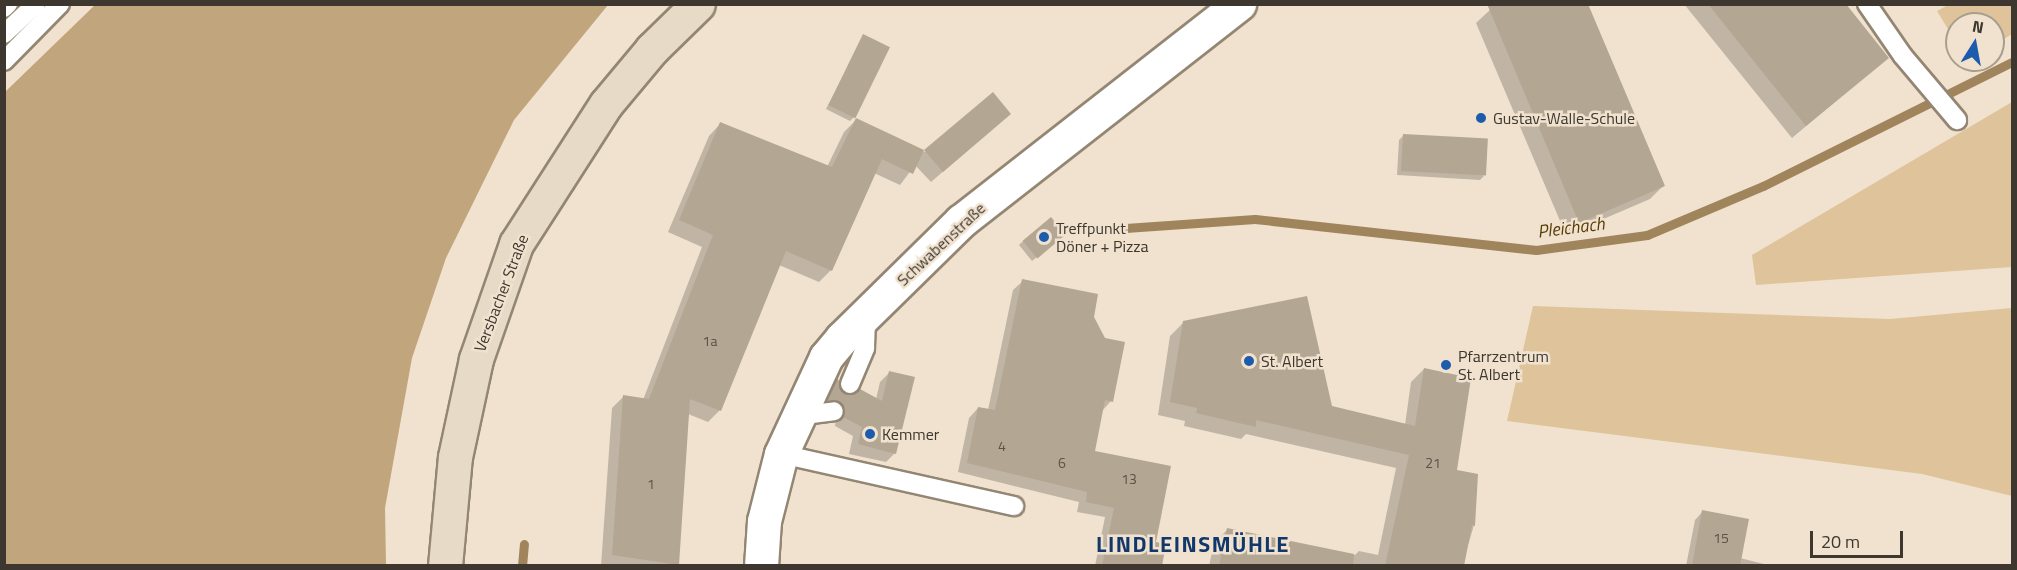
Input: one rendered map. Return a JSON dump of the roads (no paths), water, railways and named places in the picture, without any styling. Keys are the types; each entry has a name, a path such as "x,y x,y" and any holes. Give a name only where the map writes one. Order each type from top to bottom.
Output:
{"main road":[{"name":"Versbacher Straße","path":"445,566 455,457 476,359 516,244 606,104 652,49 698,4"}],"street":[{"name":"Schwabenstraße","path":"761,566 764,521 781,454 796,416 826,357 961,221 1239,4"}],"lane":[{"path":"4,8 8,4"},
{"path":"4,34 36,4"},
{"path":"4,61 60,4"},
{"path":"1867,4 1903,56 1952,113"},
{"path":"850,384 865,348 866,315"},
{"path":"796,416 834,411"},
{"path":"781,454 1014,506"}],"waterway":[{"name":"Pleichach","path":"1097,230 1255,219 1536,250 1647,235 1763,186 2012,62"},
{"name":"Pleichach","path":"522,566 524,544"}],"place":[{"name":"Gustav-Walle-Schule","path":"1481,118"},
{"name":"Treffpunkt Döner + Pizza","path":"1044,237"},
{"name":"St. Albert","path":"1249,361"},
{"name":"Pfarrzentrum St. Albert","path":"1446,365"},
{"name":"Kemmer","path":"870,434"}],"district":[{"name":"LINDLEINSMÜHLE","path":"1193,545"}]}
